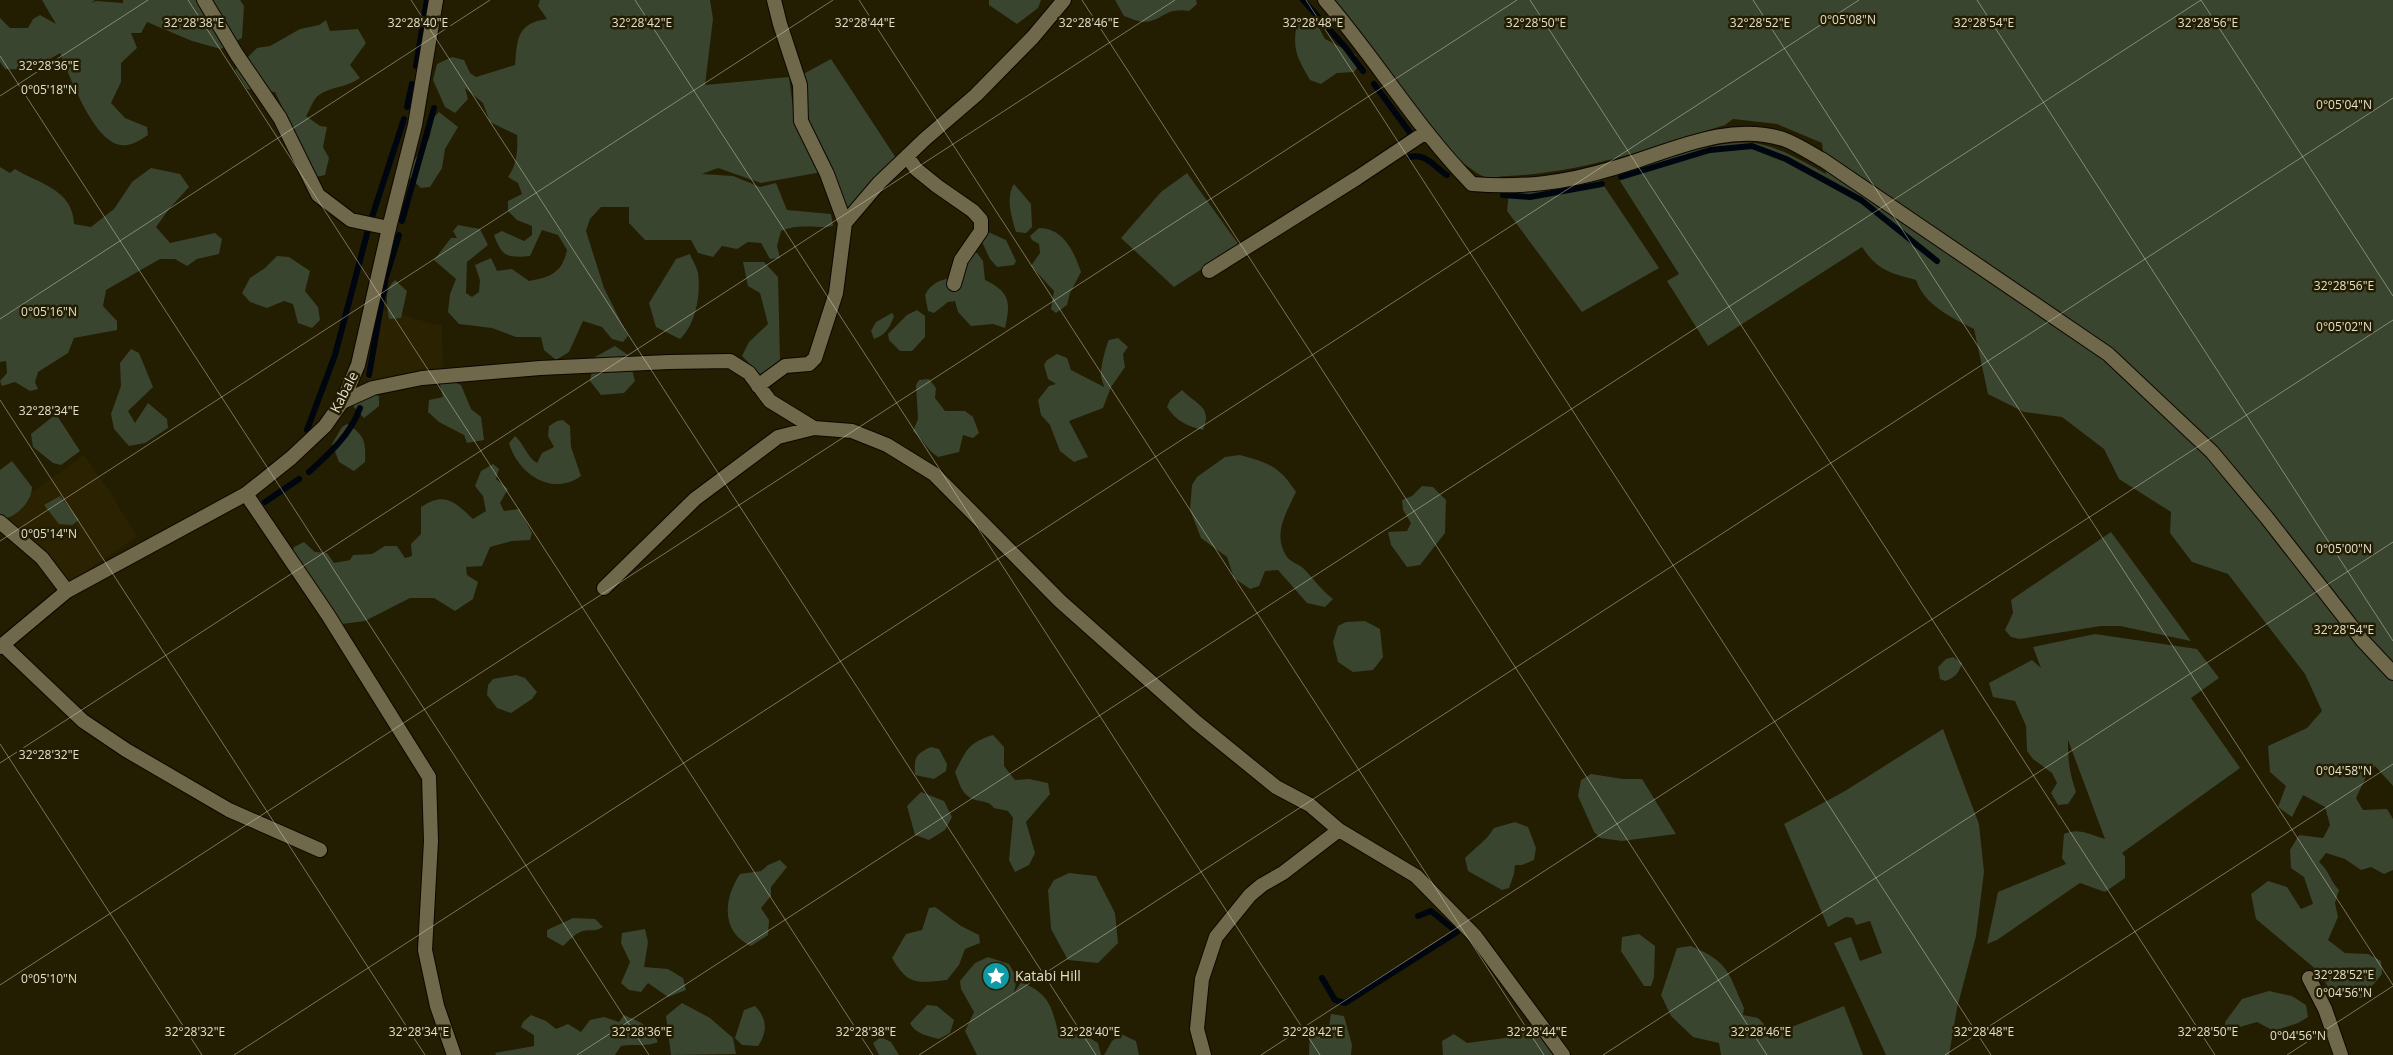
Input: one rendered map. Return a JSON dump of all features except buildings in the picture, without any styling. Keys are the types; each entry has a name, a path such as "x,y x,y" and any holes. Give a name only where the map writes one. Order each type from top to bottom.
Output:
{"street":[{"path":"204,0 237,55 280,118 318,195 350,220 388,228"},
{"name":"Kabale","path":"1,646 67,591 246,494 291,458 325,426 342,402 358,364 388,228 415,125 436,0"},
{"path":"758,386 785,366 809,364 816,358 836,293 845,223 827,174 801,121 800,85 774,0"},
{"path":"845,223 879,183 976,95 1033,37 1064,0"},
{"path":"1325,0 1353,33 1426,132 1472,184 1503,186 1566,180 1614,168 1709,138 1740,134 1784,139 1809,152 2108,354 2212,452 2268,518 2363,641 2393,673"},
{"path":"1209,270 1357,178 1426,132"},
{"path":"907,156 916,169 936,186 973,211 981,220 981,231 961,260 954,284"},
{"path":"342,402 373,388 422,378 486,371 730,361 748,374 770,401 814,428"},
{"path":"604,588 695,499 778,437 814,428 852,431 886,445 934,474 1060,601 1196,722 1276,787 1310,805 1339,830 1416,876 1475,936 1564,1055"},
{"path":"246,494 328,615 429,777 430,841 425,950 437,1006 454,1055"},
{"path":"0,522 42,558 67,591"},
{"path":"1,646 83,721 126,750 229,810 320,850"},
{"path":"1204,1055 1197,1029 1202,979 1216,938 1250,895 1262,885 1283,873 1339,830"},
{"path":"2309,978 2324,1009 2341,1055"}],"shaded area":[{"path":"378,308 442,325 443,372 373,384 365,377"},
{"path":"84,455 110,492 137,537 68,583 0,515"}],"green space":[{"path":"42,0 95,0 91,3 96,1 123,3 123,0 240,0 244,6 242,38 221,49 192,41 147,22 141,33 131,33 137,48 121,63 121,82 111,103 125,118 147,127 148,135 132,144 120,145 110,141 92,120 76,91 60,53 32,70 5,69 0,62 0,18 10,28 28,28 33,19 40,15 56,24"},
{"path":"540,0 710,0 713,19 705,85 789,77 795,123 822,172 761,183 718,168 702,174 733,176 760,187 776,183 787,210 831,214 833,226 795,227 781,231 777,246 780,258 770,259 761,243 748,242 737,249 722,246 713,257 698,253 691,240 645,240 629,223 629,207 601,207 590,219 586,231 604,288 628,336 623,342 612,339 602,327 583,321 569,352 556,360 544,350 541,337 516,337 492,328 459,324 448,312 450,294 456,279 434,260 451,238 457,238 453,231 458,225 480,229 488,245 467,262 466,293 472,297 479,292 480,280 475,265 491,258 497,271 512,269 529,281 544,278 559,269 567,250 558,235 542,230 530,256 516,257 503,252 494,235 502,231 524,241 532,235 532,226 517,220 508,211 508,201 522,194 518,183 508,177 516,157 517,135 490,122 483,103 465,88 468,99 455,113 445,107 433,80 437,64 452,57 464,60 470,73 476,77 515,65 518,40 524,28 537,21 547,19 538,6"},
{"path":"989,0 1041,0 1038,8 1017,24 989,5"},
{"path":"1115,0 1196,0 1197,4 1189,11 1174,11 1155,20 1143,22 1124,16"},
{"path":"1332,0 2393,0 2393,786 2375,766 2367,775 2356,798 2363,810 2387,809 2393,819 2393,870 2384,874 2371,867 2361,870 2345,859 2326,853 2319,862 2339,890 2335,903 2338,917 2328,940 2345,953 2368,954 2381,961 2382,974 2362,998 2334,996 2318,971 2256,919 2251,894 2268,881 2287,887 2301,909 2313,904 2304,877 2291,868 2290,850 2299,835 2323,838 2330,825 2325,807 2303,795 2292,817 2278,807 2286,786 2270,772 2268,746 2307,728 2322,711 2305,674 2228,574 2192,562 2170,533 2171,512 2119,479 2104,449 2062,417 2024,412 1988,394 1974,329 1932,304 1925,297 1916,280 1885,270 1879,266 1862,247 1708,346 1667,281 1679,274 1620,181 1619,174 1670,157 1708,147 1744,142 1777,149 1826,174 1822,143 1777,124 1733,119 1725,125 1618,158 1536,174 1485,177 1452,158 1379,57"},
{"path":"326,20 330,31 358,29 366,43 350,65 360,78 350,84 319,95 306,116 320,126 327,127 323,147 329,158 325,175 316,177 275,92 247,89 235,70 257,48 270,46 300,29 319,25"},
{"path":"1297,23 1305,23 1319,28 1325,39 1356,55 1357,68 1354,72 1337,73 1321,84 1310,80 1295,47"},
{"path":"831,59 896,158 848,211 829,160 810,125 804,102 805,73"},
{"path":"439,112 458,127 445,149 442,168 430,187 421,188 408,176 413,162 429,139 434,117"},
{"path":"0,167 10,173 15,169 53,189 68,203 74,224 91,227 114,209 132,182 151,168 180,174 189,187 156,227 170,243 215,233 222,239 219,254 197,259 187,266 175,259 160,259 106,290 103,306 117,321 117,330 74,338 68,353 38,372 35,382 38,389 30,391 15,382 2,386 0,381 7,373 6,361 0,362"},
{"path":"1187,173 1239,245 1174,287 1121,238 1161,192"},
{"path":"1600,180 1659,268 1582,312 1507,211 1509,191 1532,191"},
{"path":"1014,184 1031,204 1032,227 1026,233 1016,232 1013,221 1010,195"},
{"path":"1039,228 1047,229 1061,236 1075,256 1081,272 1070,293 1067,305 1056,313 1051,309 1054,291 1031,266 1040,253 1039,244 1032,240 1030,236"},
{"path":"988,232 1006,240 1016,261 1014,265 997,267 990,259 982,242"},
{"path":"960,253 977,253 983,261 985,280 1000,289 1007,299 1008,311 1005,328 993,324 971,326 958,312 955,301 948,302 934,313 928,311 925,295 932,286 941,280 964,278 955,267"},
{"path":"690,254 698,273 698,299 694,317 680,339 656,327 649,303 676,259"},
{"path":"277,256 289,257 310,271 305,291 318,307 320,320 312,328 298,323 293,304 284,301 267,308 250,302 242,293 250,278 265,268"},
{"path":"743,262 764,262 778,277 780,359 778,368 760,374 742,356 749,342 768,324 760,293 748,286"},
{"path":"395,280 407,291 401,318 389,319 387,293"},
{"path":"917,310 925,316 925,337 912,351 900,351 889,340 888,334 907,315"},
{"path":"892,313 894,316 889,327 884,333 874,339 871,331 876,322"},
{"path":"1118,338 1128,347 1123,354 1125,367 1111,387 1103,408 1069,421 1088,457 1074,462 1060,451 1050,425 1041,415 1038,400 1049,386 1056,384 1048,379 1044,365 1047,360 1057,354 1067,358 1071,370 1104,387 1101,372 1105,352 1109,340"},
{"path":"615,346 628,355 635,381 624,393 601,395 590,381 595,357"},
{"path":"131,349 139,353 153,387 128,411 135,423 148,403 167,419 168,428 145,443 129,446 114,429 111,414 121,386 120,363"},
{"path":"447,379 461,385 471,409 481,417 484,440 467,443 464,435 439,422 428,412 429,400 443,397 439,381"},
{"path":"929,379 936,388 935,398 945,411 965,411 973,417 979,433 973,438 963,435 959,452 938,457 913,431 918,419 916,385 919,380"},
{"path":"360,389 379,396 379,406 364,418 353,406 355,393"},
{"path":"1182,390 1204,411 1206,422 1203,430 1182,422 1167,407 1170,400"},
{"path":"56,414 80,451 61,465 53,463 33,447 31,434"},
{"path":"563,420 570,426 571,447 581,476 570,482 548,483 528,473 513,454 509,443 515,436 530,457 537,463 542,453 554,447 548,436 549,426"},
{"path":"347,424 361,436 365,449 365,462 354,471 339,462 332,444 342,427"},
{"path":"1240,455 1259,460 1273,467 1284,476 1296,492 1282,524 1281,541 1283,549 1289,559 1303,568 1333,599 1325,607 1307,603 1278,570 1265,571 1259,586 1250,589 1234,578 1227,557 1201,538 1190,510 1192,485 1197,477 1225,457"},
{"path":"12,461 32,487 31,493 22,509 11,516 0,519 0,470"},
{"path":"493,464 499,469 496,479 508,489 500,503 504,511 519,509 532,533 530,540 512,541 490,547 482,566 466,567 467,575 478,582 473,599 455,611 434,598 410,598 365,621 342,624 290,556 294,547 304,542 315,552 327,553 334,563 350,560 353,555 372,554 385,546 397,546 405,558 412,556 411,544 421,534 421,507 429,502 443,499 449,501 461,508 473,519 486,511 483,496 475,486 481,471"},
{"path":"1422,486 1433,487 1446,500 1445,533 1420,565 1407,567 1391,545 1388,532 1407,531 1411,523 1403,510 1402,500 1412,496"},
{"path":"60,496 79,520 72,525 59,524 44,505"},
{"path":"2111,532 2191,641 2120,626 2101,626 2020,639 2011,637 2005,630 2013,613 2011,600"},
{"path":"1365,621 1380,629 1383,657 1373,670 1353,672 1338,662 1333,642 1338,626 1346,622"},
{"path":"2095,634 2197,649 2219,678 2191,698 2240,768 2122,853 2125,857 2125,878 2105,892 2080,883 1997,940 1987,944 1998,892 2066,864 2062,858 2064,834 2080,831 2105,839 2068,740 2069,766 2076,792 2068,804 2058,805 2051,793 2057,783 2052,773 2033,759 2027,751 2026,726 2015,701 1993,697 1989,683 2032,660 2041,668 2033,647"},
{"path":"1953,657 1962,663 1958,672 1948,680 1940,679 1938,667 1946,659"},
{"path":"516,675 525,678 537,692 532,699 511,713 497,708 487,695 488,685 493,679"},
{"path":"1943,729 1979,824 1984,872 1976,936 1957,1008 1949,1055 1886,1055 1834,943 1851,937 1860,961 1882,953 1870,921 1856,925 1853,918 1846,917 1828,927 1784,824 1845,791"},
{"path":"993,735 1004,747 1004,766 1015,780 1029,779 1048,783 1050,794 1026,822 1035,853 1029,865 1015,872 1009,860 1013,818 1008,811 994,808 989,803 972,799 966,795 960,786 955,772 962,758 973,744"},
{"path":"931,747 939,749 947,764 946,771 934,779 915,775 915,761 917,757"},
{"path":"1591,774 1623,779 1642,779 1676,834 1622,841 1600,838 1594,832 1578,796 1581,780"},
{"path":"921,792 944,801 952,817 945,830 929,840 915,835 907,806"},
{"path":"1515,822 1528,827 1536,848 1534,860 1522,865 1515,865 1509,888 1502,890 1468,871 1465,858 1494,828"},
{"path":"780,860 787,867 771,887 771,896 761,908 769,920 768,935 751,946 741,940 730,924 728,904 730,894 740,874 761,871 768,865"},
{"path":"1069,873 1096,876 1115,913 1118,943 1098,963 1068,960 1051,929 1048,890 1054,880"},
{"path":"935,907 961,926 979,935 980,943 965,949 959,965 947,980 915,981 903,974 892,958 906,934 922,930 929,908"},
{"path":"573,918 595,919 603,927 580,932 563,946 547,937 547,930"},
{"path":"645,929 648,942 644,967 668,969 683,978 686,990 668,997 648,983 641,992 629,990 621,983 630,962 621,943 622,933"},
{"path":"1639,934 1655,946 1654,977 1651,986 1644,986 1621,951 1622,937"},
{"path":"1691,946 1713,957 1726,970 1744,1008 1743,1015 1758,1018 1774,1034 1844,1006 1863,1055 1721,1055 1719,1043 1693,1037 1671,1016 1661,995 1677,948"},
{"path":"988,957 1009,964 1017,978 1014,993 1021,982 1038,991 1044,997 1052,1009 1059,1036 1083,1034 1098,1043 1101,1055 977,1055 965,1031 974,1012 961,989 960,981 975,963"},
{"path":"2269,991 2292,996 2306,1005 2308,1017 2298,1023 2274,1031 2257,1022 2226,1031 2225,1022 2242,999"},
{"path":"682,1003 710,1018 733,1038 736,1054 671,1055 666,1016"},
{"path":"927,1005 937,1006 954,1020 950,1033 939,1039 922,1034 912,1027 910,1023"},
{"path":"755,1006 764,1020 765,1030 763,1036 758,1046 742,1045 735,1038 744,1010"},
{"path":"1331,1014 1344,1016 1352,1045 1351,1055 1309,1055 1310,1032 1319,1028 1328,1033"},
{"path":"531,1015 546,1021 556,1029 568,1024 581,1032 590,1020 604,1017 619,1022 624,1015 648,1028 658,1042 648,1045 621,1046 615,1055 496,1055 495,1053 534,1046 534,1035 521,1027 523,1022"},
{"path":"1521,1028 1532,1030 1536,1033 1553,1055 1443,1055 1442,1041 1454,1034 1467,1043 1505,1038"},
{"path":"1121,1034 1136,1041 1139,1055 1104,1055 1112,1041"},
{"path":"881,1037 891,1042 899,1055 879,1055 873,1043"}],"waterway":[{"path":"416,66 427,0"},
{"path":"1303,0 1345,47 1363,71"},
{"path":"407,107 412,84"},
{"path":"1374,84 1411,134"},
{"path":"402,221 434,108"},
{"path":"371,220 404,119"},
{"path":"1621,177 1710,150 1752,146 1786,159 1861,200 1937,261"},
{"path":"1410,157 1416,156 1426,159 1447,175"},
{"path":"1503,195 1530,197 1602,184"},
{"path":"307,430 335,355 368,230"},
{"path":"369,375 386,277 399,235"},
{"path":"309,472 345,435 360,408"},
{"path":"265,502 299,479"},
{"path":"1322,978 1335,1000 1345,1003 1457,932 1431,911 1418,916"}],"place":[{"name":"Katabi Hill","path":"996,976"}]}
